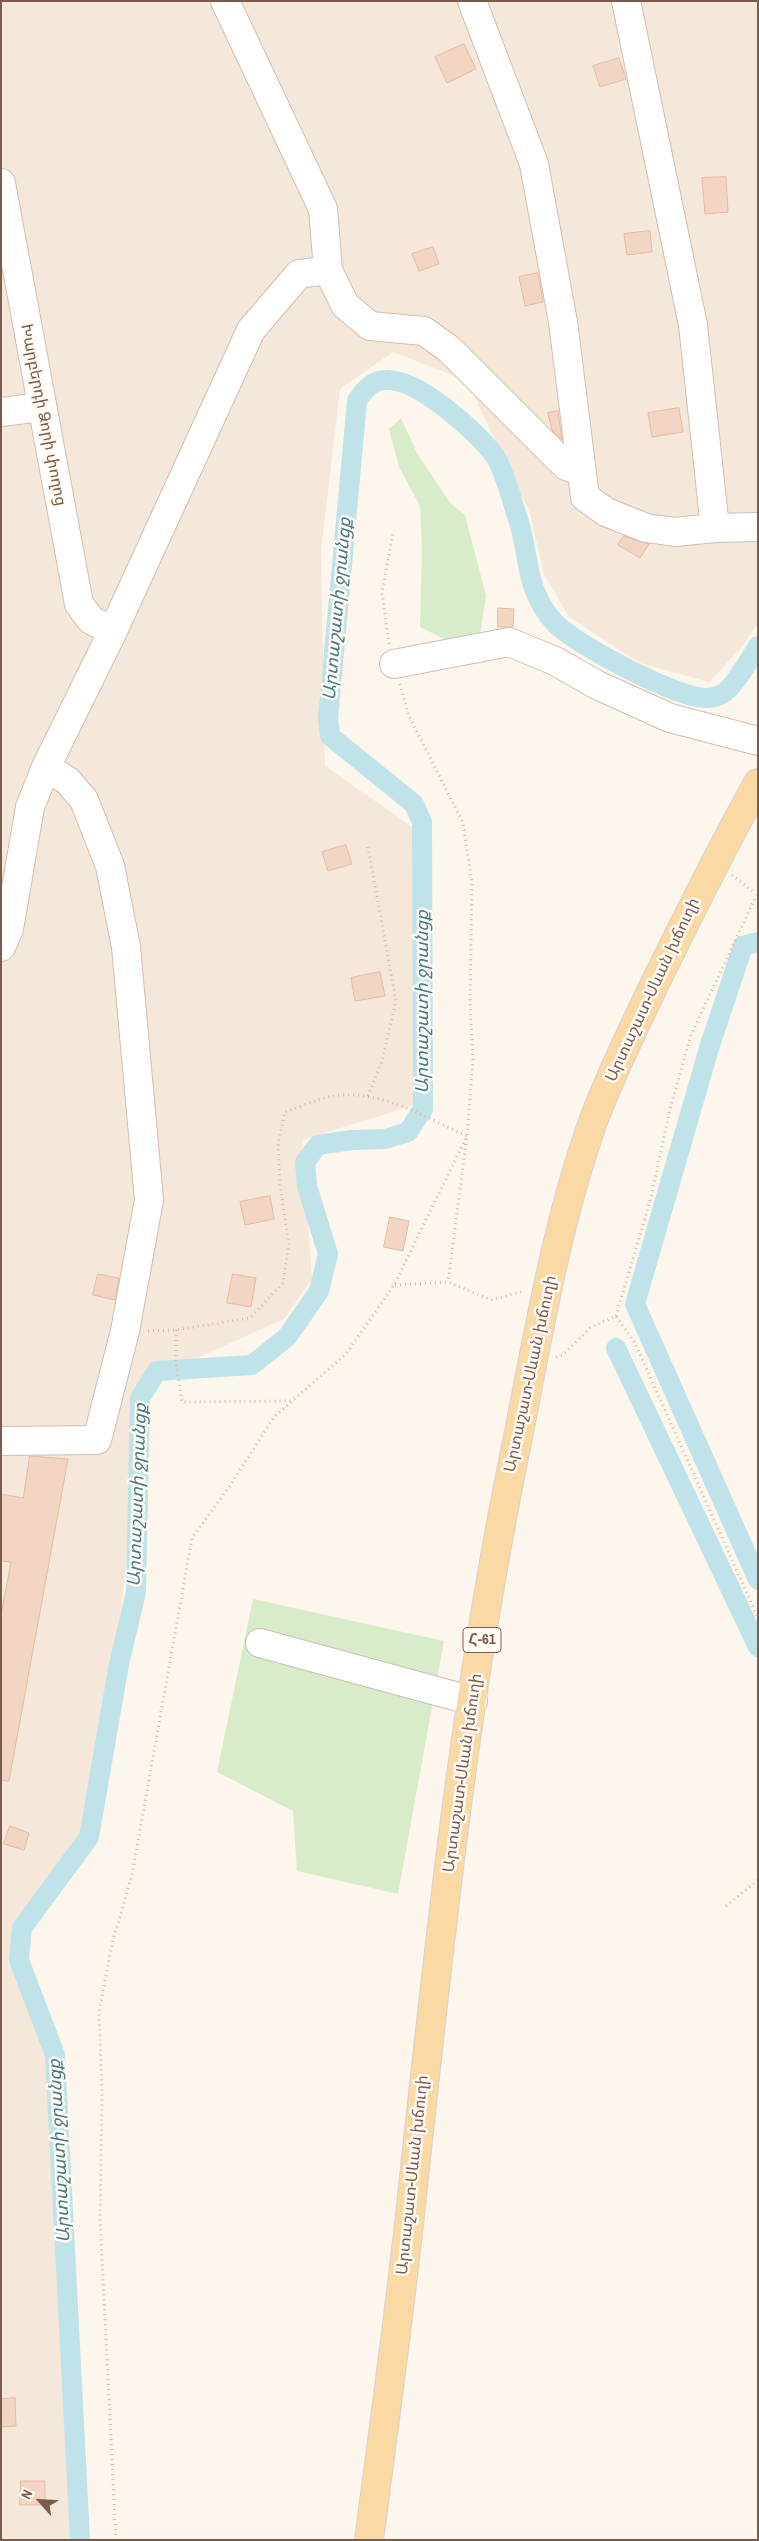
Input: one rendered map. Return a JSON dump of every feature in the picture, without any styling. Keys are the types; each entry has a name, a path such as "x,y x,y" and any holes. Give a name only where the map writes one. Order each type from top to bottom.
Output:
{"main road":[{"name":"Արտաշատ-Սևան խճուղի","path":"370,2540 410,2210 430,2024 472,1701 490,1586 549,1285 572,1191 595,1117 638,1020 714,860 758,783"}],"street":[{"path":"225,1 323,210 328,270 344,305 370,326 424,331 449,349 566,466 582,471"},
{"path":"472,1 534,164 563,322 586,497 606,512 646,528 675,532 715,528 758,527"},
{"path":"626,1 693,326 715,528"},
{"name":"Խարբերդի Ձորի փողոց","path":"1,183 79,604 91,620 113,631"},
{"path":"1,947 9,929 30,807 46,767 113,631 250,330 299,274 328,270"},
{"path":"1,412 41,407"},
{"path":"394,664 509,642 555,661 597,685 670,718 758,742"},
{"path":"1,1441 97,1440 125,1331 149,1200 126,947 110,866 84,800 68,781 46,767"},
{"path":"260,1643 472,1701"}],"path":[{"path":"393,533 382,592 388,642 409,716 463,823 472,884 470,1000 473,1059 467,1136 448,1282"},
{"path":"368,847 396,1001 382,1061 368,1096"},
{"path":"532,1367 563,1355 591,1327 616,1316 651,1198 670,1109 691,1035 758,892"},
{"path":"125,1331 176,1330 250,1318 283,1283 289,1244 280,1186 278,1142 285,1112 332,1096 368,1096 418,1114 467,1136"},
{"path":"116,2540 100,2219 102,2091 98,2012 112,1944 132,1875 192,1538 229,1488 275,1416 346,1354 394,1285 467,1136"},
{"path":"394,1285 448,1282 491,1300 549,1285"},
{"path":"616,1316 635,1343 758,1618"},
{"path":"176,1330 176,1361 182,1402 294,1401"},
{"path":"726,1906 758,1880"}],"shaded area":[{"path":"1,1 758,1 758,623 741,648 709,682 640,663 569,617 544,574 530,513 467,381 393,352 340,389 321,551 325,766 414,828 418,1104 302,1140 312,1279 284,1319 148,1380 94,1838 26,1924 19,1960 62,2087 78,2540 1,2540"}],"green space":[{"path":"401,418 417,453 450,503 465,515 486,596 479,641 458,646 420,627 422,550 420,506 399,467 389,429"},
{"path":"253,1599 444,1641 398,1894 297,1871 293,1811 217,1772"}],"building":[{"path":"464,44 476,69 447,83 435,57"},
{"path":"619,58 626,79 600,87 593,66"},
{"path":"726,177 728,212 705,214 702,178"},
{"path":"650,231 652,252 627,255 624,234"},
{"path":"433,247 439,264 419,271 412,254"},
{"path":"538,273 543,302 525,306 519,277"},
{"path":"679,408 683,432 652,437 648,413"},
{"path":"558,411 562,440 552,430 548,413"},
{"path":"624,536 649,544 640,558 618,545"},
{"path":"498,608 514,609 513,627 498,627"},
{"path":"346,845 352,864 328,871 322,852"},
{"path":"380,972 385,996 355,1001 351,978"},
{"path":"270,1196 274,1219 245,1225 240,1202"},
{"path":"390,1217 409,1221 403,1251 384,1247"},
{"path":"98,1274 119,1278 115,1300 93,1295"},
{"path":"233,1274 256,1278 251,1307 227,1303"},
{"path":"30,1456 68,1459 9,1781 1,1780 1,1615 11,1562 1,1561 1,1494 23,1498"},
{"path":"10,1826 29,1833 24,1850 4,1844"},
{"path":"15,2398 16,2426 1,2427 1,2399"},
{"path":"21,2481 45,2481 45,2505 20,2505"}],"waterway":[{"name":"Արտաշատի ջրանցք","path":"80,2540 55,2055 19,1960 22,1928 89,1837 119,1664 136,1592 140,1398 157,1371 252,1365 287,1337 319,1291 328,1254 307,1186 305,1162 318,1145 352,1140 385,1139 408,1132 423,1109 422,822 414,804 330,736 328,718 357,401 365,390 381,380 399,382 430,397 446,408 475,434 495,456 507,484 521,527 532,582 544,609 554,622 565,631 603,656 674,690 693,696 711,698 722,694 731,686 758,646"},
{"path":"758,942 743,946 710,1045 635,1304 758,1580"},
{"path":"616,1348 758,1647"}]}
